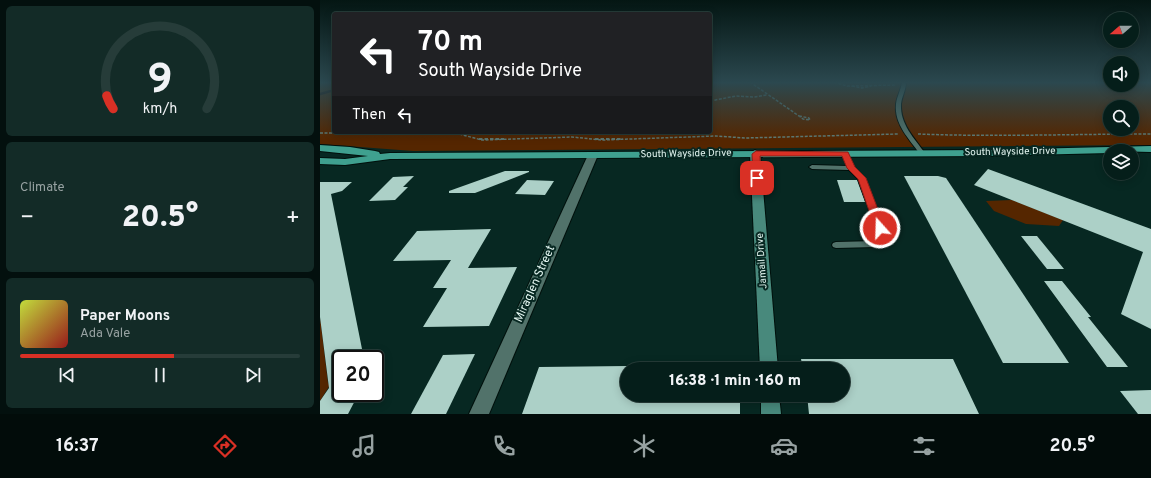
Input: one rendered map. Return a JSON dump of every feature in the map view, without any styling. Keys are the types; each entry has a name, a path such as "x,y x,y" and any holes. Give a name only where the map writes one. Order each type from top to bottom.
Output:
{"main road":[{"name":"South Wayside Drive","path":"320,148 350,150 390,156"},
{"name":"South Wayside Drive","path":"320,161 345,162 390,156 922,153 1151,149"}],"street":[{"name":"Jamail Drive","path":"756,154 769,362"},
{"name":"Miraglen Street","path":"479,414 593,155"},
{"path":"770,402 771,414"}],"lane":[{"path":"899,101 899,120 922,153"},
{"path":"836,245 876,244 882,243 884,240 861,178 851,168 845,153"},
{"path":"812,167 851,168"}],"path":[{"path":"775,101 805,121 810,120 809,118 798,116"},
{"path":"320,133 332,133"},
{"path":"459,134 482,140 572,137 602,140 716,136 745,138 908,134 968,136 1019,134 1151,134"}],"shaded area":[{"path":"320,101 332,101 332,134 712,134 712,101 1103,101 1103,136 1139,136 1139,101 1151,101 1151,145 1103,144 1103,145 413,151 320,144"},
{"path":"1012,200 1063,220 1059,226 1026,224 994,211 986,201"},
{"path":"320,317 328,383 330,385 320,401"}],"building":[{"path":"988,169 1151,229 1151,329 1121,314 1143,252 974,185"},
{"path":"505,171 529,172 475,193 449,193 449,191"},
{"path":"414,176 403,187 408,187 395,200 369,201 393,177"},
{"path":"904,176 938,176 946,178 1069,363 1003,363"},
{"path":"527,180 554,181 545,195 515,194"},
{"path":"837,180 857,180 865,202 844,202"},
{"path":"320,182 352,182 342,191 331,194 362,350 332,350 332,402 354,402 348,414 320,414 320,401 329,388 320,317"},
{"path":"491,229 468,268 517,267 489,326 423,327 447,288 433,288 451,260 393,261 417,231"},
{"path":"1021,236 1037,236 1064,269 1047,269"},
{"path":"1044,281 1062,281 1091,317 1088,317 1128,367 1107,367"},
{"path":"475,354 446,414 411,414 443,355"},
{"path":"801,359 953,359 979,414 809,414 808,402 850,402 850,362 802,362"},
{"path":"620,366 620,402 740,402 740,414 522,414 539,367"},
{"path":"1151,390 1151,414 1138,414 1120,391"}],"route":[{"path":"757,178 756,154 845,153 851,168 861,178 880,228"}]}
